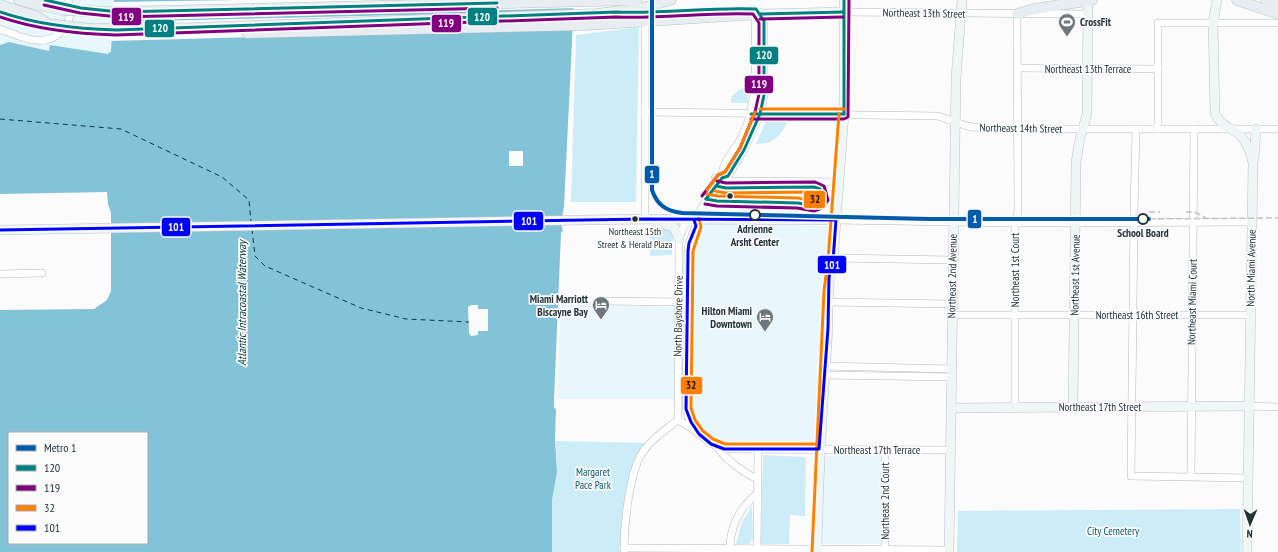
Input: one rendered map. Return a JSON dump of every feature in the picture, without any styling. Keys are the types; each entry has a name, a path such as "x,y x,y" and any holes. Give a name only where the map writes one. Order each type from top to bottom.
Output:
{"highway":[{"path":"19,0 31,4 67,10 110,12 440,4 561,3 637,0"},
{"path":"45,0 81,8 110,12"},
{"path":"0,12 48,24 104,30 585,14 616,12 649,7 672,0"},
{"path":"1017,14 1034,9 1089,0"},
{"path":"1237,0 1278,14"},
{"path":"1266,0 1278,4"},
{"path":"0,5 24,17"},
{"path":"192,28 207,33 586,25 760,14"}],"main road":[{"path":"817,551 819,449 825,371 829,277 836,220 844,114 844,0"},
{"name":"Northeast 2nd Avenue","path":"949,551 951,314 956,68 962,0"},
{"name":"Northeast 1st Avenue","path":"1074,407 1077,151 1087,114 1089,0"},
{"name":"North Miami Avenue","path":"1217,0 1213,23 1215,113 1221,123 1231,129 1244,141 1249,148 1253,163 1248,552"},
{"name":"Northeast 13th Street","path":"760,14 844,12"},
{"path":"1253,163 1255,156 1256,129"},
{"path":"645,219 674,227 679,239"},
{"path":"0,230 645,219 836,220"},
{"name":"Northeast 17th Street","path":"951,408 1250,406"}],"street":[{"path":"0,29 33,40 43,41 52,39 60,34 68,23 70,12 68,0"},
{"name":"Northeast 13th Street","path":"844,12 1088,14"},
{"name":"North Bayshore Drive","path":"678,420 677,354 679,239 684,225 694,220 719,178 721,170 742,137 751,114 754,94 755,20 760,14 764,21 764,95 760,114 744,150 728,176 719,178"},
{"name":"Northeast 1st Court","path":"1015,407 1015,223 1018,211 1017,14"},
{"path":"1158,129 1158,23 1278,23"},
{"path":"645,25 645,219"},
{"path":"755,61 764,61"},
{"name":"Northeast 13th Terrace","path":"1017,68 1158,69"},
{"name":"Northeast 14th Street","path":"645,112 938,116 976,128 1278,128"},
{"path":"1136,129 1131,476 1202,476 1248,478"},
{"name":"Northeast Miami Court","path":"1191,476 1194,129"},
{"path":"719,178 731,181 839,182"},
{"path":"836,220 1015,223 1075,222 1134,218 1194,222 1252,222"},
{"name":"North Bayshore Drive","path":"693,429 686,409 689,243 696,226 694,220"},
{"path":"832,261 952,260"},
{"path":"0,274 42,273"},
{"path":"829,299 952,304"},
{"path":"601,302 687,302"},
{"name":"Northeast 16th Street","path":"951,314 1250,315"},
{"path":"677,354 683,360 682,368 687,378 684,386 677,391"},
{"path":"825,371 951,373"},
{"path":"677,400 684,404 686,409"},
{"path":"1250,406 1278,407"},
{"path":"758,478 751,476 723,455 718,448 693,429 678,420 656,438 640,457 636,466 627,512 624,550 949,551"},
{"name":"Northeast 17th Terrace","path":"718,448 950,450"},
{"path":"733,449 733,458 738,466"},
{"path":"757,550 758,449"},
{"name":"Northeast 2nd Court","path":"885,450 885,551"},
{"path":"730,550 732,532 737,518 747,501 758,493"}],"shaded area":[{"path":"0,0 114,0 111,51 108,55 50,45 49,51 9,42 0,45"},
{"path":"701,223 829,226 815,447 719,445 695,427 690,416 690,399 557,399 561,303 690,308 692,245"},
{"path":"823,456 882,456 881,544 820,544"}],"green space":[{"path":"639,27 636,202 571,202 576,35"},
{"path":"749,85 748,103 731,103 731,97"},
{"path":"766,121 788,121 779,135 772,141 756,144"},
{"path":"668,229 673,235 672,255 650,256 650,230"},
{"name":"Margaret Pace Park","path":"556,441 646,443 633,462 622,514 620,552 552,552 552,500 557,472"},
{"path":"763,455 806,457 805,516 790,515 789,544 761,544"},
{"path":"752,506 753,539 749,544 736,544 742,522"},
{"name":"City Cemetery","path":"1240,509 1241,552 957,552 958,511"}],"water":[{"name":"Atlantic Intracoastal Waterway","path":"114,0 574,0 564,206 561,224 563,231 561,232 554,401 554,408 556,409 555,439 557,472 552,500 552,552 0,552 0,310 94,309 107,300 111,291 111,213 108,204 107,192 0,194 0,45 9,42 49,51 50,45 108,54 111,51"}],"pier":[{"path":"237,0 576,0 576,8 111,21 112,2"},
{"path":"576,11 574,28 110,41 111,22"},
{"path":"509,151 523,151 523,166 509,166"},
{"path":"471,305 478,305 478,309 488,309 488,331 478,331 478,335 471,336 469,333 468,307"}],"ferry route":[{"path":"0,119 121,129 222,177 249,200 251,222"},
{"path":"252,229 255,256 265,266 361,308 406,319 469,322"}],"railway":[{"path":"1149,212 1160,212"},
{"path":"1186,212 1195,212 1206,218"},
{"path":"1149,219 1278,218"}],"metro line":[{"name":"1","path":"652,0 652,190 659,203 671,211 682,213 929,219 1149,219"}],"transit line":[{"name":"120","path":"45,0 81,8 119,12 497,3"},
{"name":"120","path":"844,0 844,114"},
{"name":"119","path":"751,119 844,119 848,117 849,0"},
{"name":"119","path":"44,5 80,13 119,17 497,8"},
{"name":"120","path":"0,12 57,26 116,30 616,12 756,9 764,21 764,95 760,114 744,150 728,176 722,178 706,199"},
{"name":"120","path":"760,14 843,12"},
{"name":"119","path":"0,17 43,28 86,34 116,35 616,17 753,14 759,23 759,94 755,112 740,148 725,172 718,175 702,196"},
{"name":"119","path":"760,19 843,17"},
{"name":"32","path":"760,109 844,109"},
{"name":"32","path":"707,190 718,175 725,172 740,148 755,112"},
{"name":"120","path":"751,114 844,114"},
{"name":"32","path":"812,552 824,291 828,260 839,114"},
{"name":"119","path":"705,204 717,206 797,208 814,211 822,208 828,200 824,186 815,182 726,183 717,181"},
{"name":"120","path":"706,199 717,201 798,203 814,206 819,204 823,199 820,189 814,187 726,188 716,186"},
{"name":"32","path":"707,194 718,196 798,198 813,201 817,198 816,193 813,192 726,193 715,191"},
{"name":"32","path":"699,218 701,227 693,251 691,408 695,420 703,431 713,439 725,444 819,444"},
{"name":"101","path":"0,230 645,219 836,220 833,261 829,277 828,328 819,449 724,449 711,444 699,434 691,422 686,409 688,251 689,243 696,226 694,220"}],"place":[{"name":"CrossFit","path":"1067,37"},
{"name":"Adrienne Arsht Center","path":"755,215"},
{"name":"Northeast 15th Street & Herald Plaza","path":"635,219"},
{"name":"School Board","path":"1143,219"},
{"name":"Miami Marriott Biscayne Bay","path":"601,320"},
{"name":"Hilton Miami Downtown","path":"765,332"}]}
